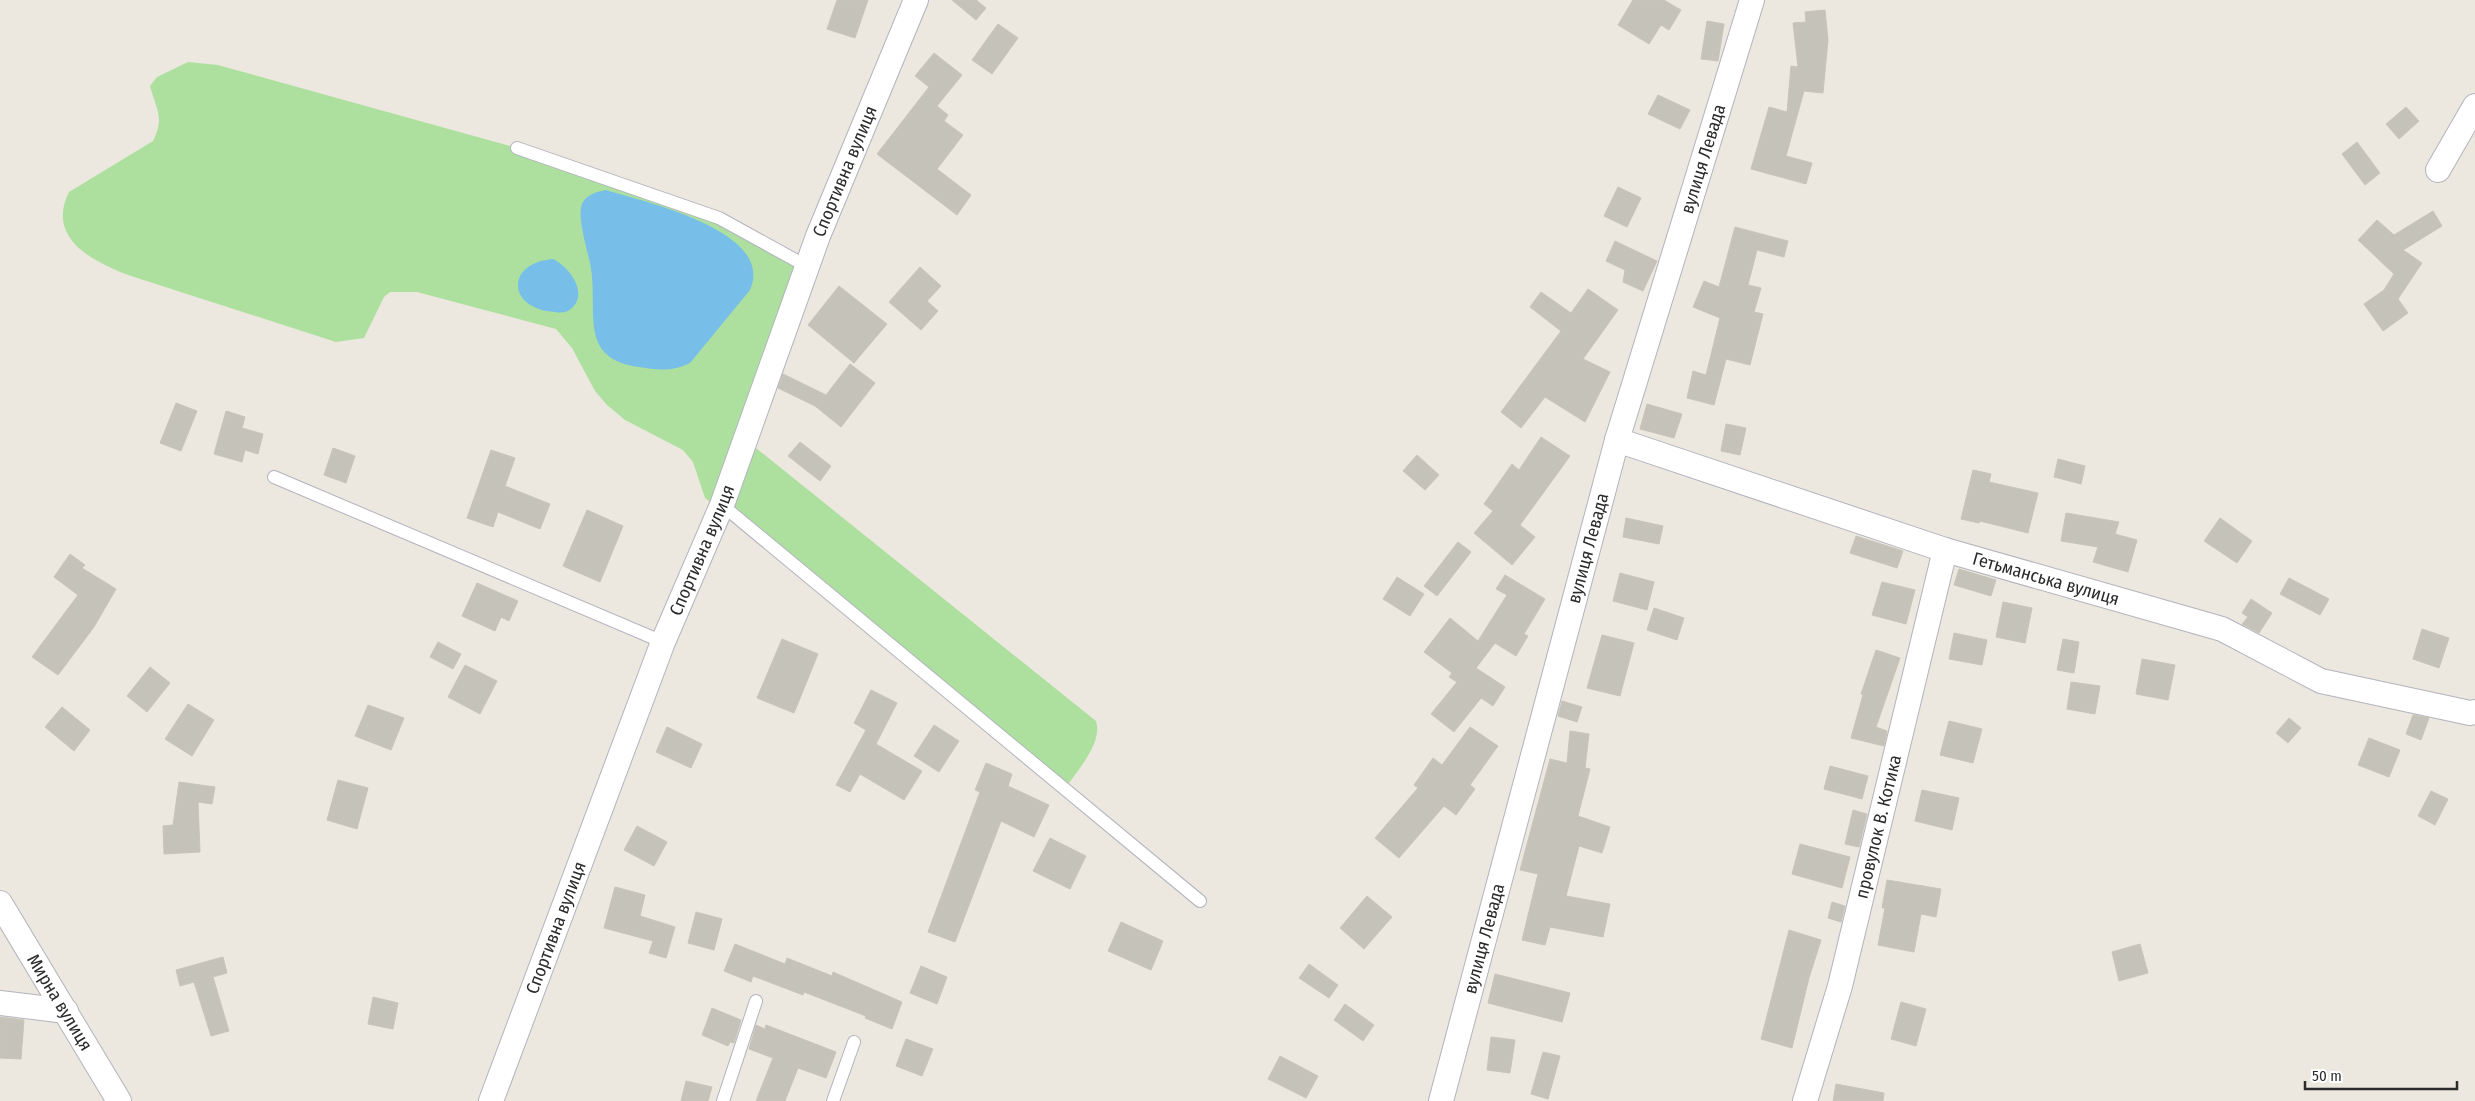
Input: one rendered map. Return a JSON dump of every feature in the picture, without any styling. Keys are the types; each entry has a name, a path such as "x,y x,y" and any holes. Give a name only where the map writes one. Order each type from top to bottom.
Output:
{"street":[{"name":"Спортивна вулиця","path":"491,1101 663,642 722,505 818,236 916,0"},
{"name":"вулиця Левада","path":"1441,1101 1617,440 1752,0"},
{"path":"2438,170 2475,106"},
{"name":"Гетьманська вулиця","path":"1617,440 1946,550 2222,629 2321,681 2470,713 2475,712"},
{"name":"провулок В. Котика","path":"1804,1101 1840,986 1946,550"},
{"name":"Мирна вулиця","path":"0,904 119,1101"},
{"path":"0,1003 66,1011"}],"lane":[{"path":"517,148 719,218 808,268"},
{"path":"274,476 663,642"},
{"path":"722,505 1200,900"},
{"path":"724,1101 756,1001"},
{"path":"833,1101 854,1042"}],"green space":[{"path":"188,62 218,65 517,148 719,218 808,267 746,440 1096,721 1096,739 1092,748 1065,789 705,498 693,462 683,450 625,420 607,405 595,391 572,348 556,329 417,292 390,292 384,297 364,338 336,342 128,275 100,263 76,246 68,235 63,222 63,208 69,192 153,141 157,133 159,120 150,86 157,77"}],"water":[{"path":"606,190 676,211 702,222 726,236 744,251 753,269 750,290 690,363 677,368 665,369 639,367 620,362 607,354 599,344 593,317 593,285 581,225 581,208 587,197"},
{"path":"553,259 565,267 577,287 577,302 570,310 564,312 539,309 528,303 521,295 518,286 520,277 526,269 537,262"}],"building":[{"path":"837,0 868,0 855,38 827,29"},
{"path":"952,0 976,0 986,8 976,20"},
{"path":"1633,0 1664,0 1681,10 1669,30 1661,25 1649,44 1618,25"},
{"path":"1825,10 1828,40 1823,93 1804,91 1786,156 1812,163 1806,184 1751,169 1769,107 1787,112 1791,66 1798,67 1793,23 1806,22 1805,12"},
{"path":"1707,21 1724,24 1718,61 1701,59"},
{"path":"998,24 1018,38 992,74 972,60"},
{"path":"934,53 962,75 937,106 948,115 944,121 963,135 937,169 971,195 957,215 877,154 929,87 915,76"},
{"path":"1658,95 1690,110 1680,129 1648,114"},
{"path":"2406,107 2419,121 2399,139 2386,124"},
{"path":"2357,142 2380,173 2365,185 2342,154"},
{"path":"1618,187 1641,198 1627,227 1604,216"},
{"path":"2433,211 2442,226 2403,250 2422,263 2398,299 2408,313 2383,331 2364,304 2384,290 2394,274 2358,240 2377,220 2394,235"},
{"path":"1735,227 1788,241 1784,257 1757,250 1748,285 1761,288 1754,312 1763,314 1750,365 1726,359 1714,405 1687,398 1693,371 1706,375 1720,318 1693,307 1704,281 1719,287"},
{"path":"1615,241 1657,261 1643,291 1623,282 1625,270 1606,261"},
{"path":"920,267 941,286 927,301 938,311 921,330 889,302"},
{"path":"839,286 887,324 854,363 808,325"},
{"path":"1588,289 1618,310 1583,359 1610,372 1585,422 1545,397 1521,428 1501,412 1561,331 1530,307 1541,292 1571,313"},
{"path":"850,364 875,383 841,427 815,406 778,388 783,374 826,395"},
{"path":"176,403 197,411 181,451 160,443"},
{"path":"1647,404 1682,414 1674,438 1640,429"},
{"path":"226,411 245,417 242,428 263,434 258,454 245,450 242,462 214,454"},
{"path":"1726,424 1746,428 1740,455 1721,451"},
{"path":"1541,437 1570,456 1520,525 1535,537 1512,565 1474,533 1493,511 1484,504 1512,464 1519,470"},
{"path":"800,442 831,466 820,481 788,456"},
{"path":"333,448 355,456 346,483 324,475"},
{"path":"491,450 515,458 505,486 550,504 540,529 498,512 493,527 467,518"},
{"path":"1417,455 1439,475 1425,490 1403,471"},
{"path":"2058,459 2085,466 2081,484 2054,477"},
{"path":"1973,470 1991,474 1989,482 2038,493 2028,533 1980,521 1979,523 1961,519"},
{"path":"587,510 623,526 600,582 563,566"},
{"path":"2066,513 2119,522 2115,534 2137,540 2128,572 2093,562 2098,547 2061,541"},
{"path":"1626,518 1663,526 1659,544 1623,537"},
{"path":"2220,518 2252,541 2237,563 2204,541"},
{"path":"1856,536 1903,551 1897,568 1850,553"},
{"path":"1458,542 1471,552 1437,596 1424,586"},
{"path":"70,554 85,565 82,568 116,589 94,627 58,675 32,657 78,595 54,577"},
{"path":"1959,569 1996,580 1991,596 1954,585"},
{"path":"1620,573 1654,582 1647,610 1613,601"},
{"path":"1505,575 1545,599 1524,634 1528,636 1516,656 1495,643 1476,668 1505,687 1493,706 1481,698 1454,732 1431,714 1457,682 1449,677 1452,673 1424,652 1450,618 1478,641 1507,595 1496,589"},
{"path":"1397,577 1424,594 1410,616 1383,599"},
{"path":"2289,578 2329,599 2320,615 2280,594"},
{"path":"1882,582 1915,590 1906,624 1872,615"},
{"path":"477,583 518,601 509,621 501,617 495,631 462,616"},
{"path":"2251,599 2272,613 2259,633 2242,624 2248,617 2242,613"},
{"path":"2003,602 2032,608 2025,643 1996,637"},
{"path":"1654,608 1684,618 1677,640 1647,630"},
{"path":"2422,629 2449,638 2439,668 2413,659"},
{"path":"1954,633 1987,640 1982,665 1949,659"},
{"path":"1602,635 1634,643 1620,696 1587,688"},
{"path":"782,639 818,654 794,713 757,698"},
{"path":"2063,639 2079,642 2074,673 2057,670"},
{"path":"438,642 461,654 453,669 430,657"},
{"path":"1876,650 1900,658 1876,727 1887,731 1884,746 1851,738 1863,695 1861,694"},
{"path":"2142,659 2175,665 2168,700 2136,694"},
{"path":"465,665 497,681 480,714 448,697"},
{"path":"150,667 170,683 147,712 127,696"},
{"path":"2071,682 2100,686 2095,714 2067,709"},
{"path":"871,690 897,703 876,744 922,771 904,800 860,774 850,792 836,785 866,730 854,723"},
{"path":"1562,701 1582,707 1577,722 1558,716"},
{"path":"188,704 214,720 192,756 165,739"},
{"path":"368,705 404,718 391,750 355,736"},
{"path":"62,707 90,730 74,751 45,727"},
{"path":"2413,715 2429,718 2421,740 2406,734"},
{"path":"2289,718 2301,728 2288,743 2276,733"},
{"path":"1949,721 1982,729 1973,763 1940,755"},
{"path":"934,725 959,741 939,772 914,756"},
{"path":"667,727 702,744 691,768 656,752"},
{"path":"1470,727 1498,746 1470,785 1475,789 1456,815 1444,806 1399,858 1375,838 1418,788 1414,785 1433,758 1442,765"},
{"path":"1570,731 1589,734 1585,768 1590,769 1578,816 1610,827 1602,853 1579,846 1566,896 1610,904 1603,937 1550,927 1545,945 1522,940 1538,874 1520,870 1550,759 1567,763"},
{"path":"2369,738 2400,750 2389,777 2358,765"},
{"path":"986,763 1012,774 1008,786 1049,805 1034,837 1001,821 955,942 928,932 980,792 975,790"},
{"path":"1830,766 1868,776 1862,799 1824,789"},
{"path":"338,780 368,788 357,829 327,820"},
{"path":"179,782 215,787 212,804 198,802 200,852 164,854 163,826 173,825"},
{"path":"1922,790 1959,798 1952,830 1915,821"},
{"path":"2431,791 2448,799 2435,825 2418,816"},
{"path":"1853,810 1867,814 1859,847 1845,844"},
{"path":"637,826 667,842 654,866 624,850"},
{"path":"1050,838 1086,856 1070,889 1033,871"},
{"path":"1800,844 1850,857 1842,888 1792,874"},
{"path":"1887,880 1941,889 1936,917 1921,914 1914,952 1878,945 1885,908 1882,908"},
{"path":"615,887 645,895 640,916 675,927 666,958 649,953 653,941 604,928"},
{"path":"1367,896 1392,917 1364,949 1340,928"},
{"path":"1832,902 1845,906 1841,922 1828,918"},
{"path":"696,912 722,919 714,950 688,943"},
{"path":"1121,922 1163,941 1151,970 1108,951"},
{"path":"1789,930 1821,940 1809,978 1792,1048 1761,1039"},
{"path":"735,944 785,964 787,958 832,976 833,972 902,1002 892,1029 865,1018 866,1016 804,992 803,995 753,976 751,982 724,971"},
{"path":"2140,944 2148,973 2119,981 2112,952"},
{"path":"223,957 227,973 213,977 229,1031 211,1036 194,982 180,986 176,970"},
{"path":"1309,964 1338,985 1329,998 1299,978"},
{"path":"921,966 947,977 937,1004 910,993"},
{"path":"1495,974 1570,993 1562,1022 1488,1003"},
{"path":"373,997 398,1003 393,1029 368,1024"},
{"path":"1901,1002 1926,1009 1916,1046 1891,1039"},
{"path":"1345,1004 1374,1025 1363,1041 1334,1020"},
{"path":"712,1008 741,1020 734,1043 730,1042 728,1046 702,1035"},
{"path":"0,1017 24,1020 21,1059 0,1058"},
{"path":"756,1025 765,1029 766,1025 836,1052 826,1078 798,1068 785,1101 756,1101 773,1058 749,1049"},
{"path":"1491,1037 1515,1040 1510,1073 1487,1070"},
{"path":"906,1039 933,1049 922,1076 896,1066"},
{"path":"1543,1052 1560,1056 1548,1099 1531,1094"},
{"path":"1280,1056 1318,1076 1306,1098 1268,1079"},
{"path":"686,1081 712,1087 708,1101 681,1101"},
{"path":"1836,1084 1884,1093 1883,1101 1833,1101"}]}
